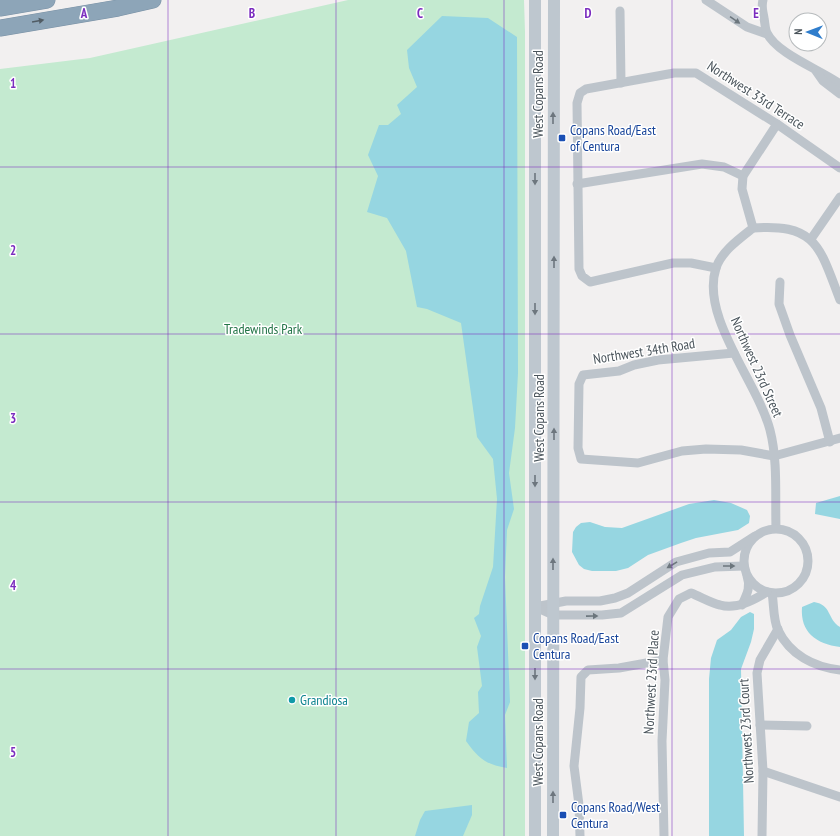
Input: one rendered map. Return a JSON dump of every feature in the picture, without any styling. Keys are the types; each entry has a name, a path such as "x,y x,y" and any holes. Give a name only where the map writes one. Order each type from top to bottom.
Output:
{"highway":[{"path":"0,8 47,0"},
{"path":"0,28 118,8 153,0"}],"main road":[{"name":"West Copans Road","path":"535,0 535,832"},
{"name":"West Copans Road","path":"553,833 554,0"},
{"path":"535,162 554,162"},
{"path":"535,832 553,833"}],"street":[{"path":"706,0 747,27 767,34 780,47 816,71 826,74 840,84"},
{"path":"763,0 761,6 767,34"},
{"path":"620,11 621,83"},
{"path":"816,71 823,81 840,94"},
{"name":"Northwest 33rd Terrace","path":"578,184 578,103 580,93 586,89 674,73 696,73 777,124 840,168"},
{"path":"777,124 743,176 742,189 752,228 771,227 791,230 811,239 823,254 840,300"},
{"path":"716,268 691,263 673,263 590,282 582,276 579,269 578,184 702,164 724,167 743,176"},
{"path":"811,239 840,197"},
{"name":"Northwest 23rd Street","path":"752,228 727,251 716,268 713,288 716,307 723,330 758,396 770,430 774,456 776,528"},
{"path":"780,282 779,304 790,335 821,408 830,442"},
{"name":"Northwest 34th Road","path":"734,353 658,360 634,365 619,371 583,375 579,384 578,448 581,459 638,463 682,451 706,448 741,450 774,456"},
{"path":"774,456 830,442 840,438"},
{"path":"535,607 553,603 600,601 615,598 628,593 676,562 709,554 730,552 761,532 776,528 785,529 801,539 806,547 808,568 804,578 798,585 790,590 770,592 759,588 748,576"},
{"path":"742,604 749,590 750,582 744,566 746,550 755,536"},
{"path":"694,557 696,571"},
{"path":"535,607 553,615 602,615 621,613 682,575 715,566 744,566"},
{"path":"770,592 778,629 805,660 825,668 840,670"},
{"name":"Northwest 23rd Place","path":"664,836 662,741 665,680 663,660 668,617 679,599 691,593 719,605 731,607 770,592"},
{"path":"615,598 621,613"},
{"name":"Northwest 23rd Court","path":"762,836 763,771 757,673 760,660 778,629"},
{"path":"580,836 579,805 574,766 580,708 581,677 588,670 619,668 663,660"},
{"path":"760,725 807,726"},
{"path":"763,771 840,797"}],"green space":[{"name":"Tradewinds Park","path":"348,0 524,0 525,836 0,836 0,69 90,58"}],"water":[{"path":"442,16 488,18 517,37 518,373 515,428 509,473 514,509 507,530 505,577 510,702 505,715 507,768 493,765 483,760 466,741 469,722 479,713 478,692 482,686 477,647 481,636 474,618 479,614 480,606 493,567 497,499 493,459 477,437 461,323 427,309 417,307 406,251 387,218 367,212 378,176 368,155 379,125 388,125 401,114 397,105 417,87 409,68 407,50"},
{"path":"840,496 840,519 815,514 816,503"},
{"path":"714,500 731,503 747,510 750,516 749,523 738,530 696,538 681,543 648,555 628,568 616,571 592,571 584,569 579,565 572,552 573,532 581,523 590,522 605,527 622,528 689,504"},
{"path":"814,602 824,606 836,624 840,627 840,647 817,640 807,630 802,616 802,607"},
{"path":"750,612 754,614 754,629 741,669 744,836 709,836 709,679 711,658 717,640 731,630 741,617"},
{"path":"472,805 472,815 463,836 415,836 420,820 425,811"}],"place":[{"name":"Copans Road/East of Centura","path":"562,138"},
{"name":"Copans Road/East Centura","path":"525,646"},
{"name":"Grandiosa","path":"292,700"},
{"name":"Copans Road/West Centura","path":"563,815"}]}
